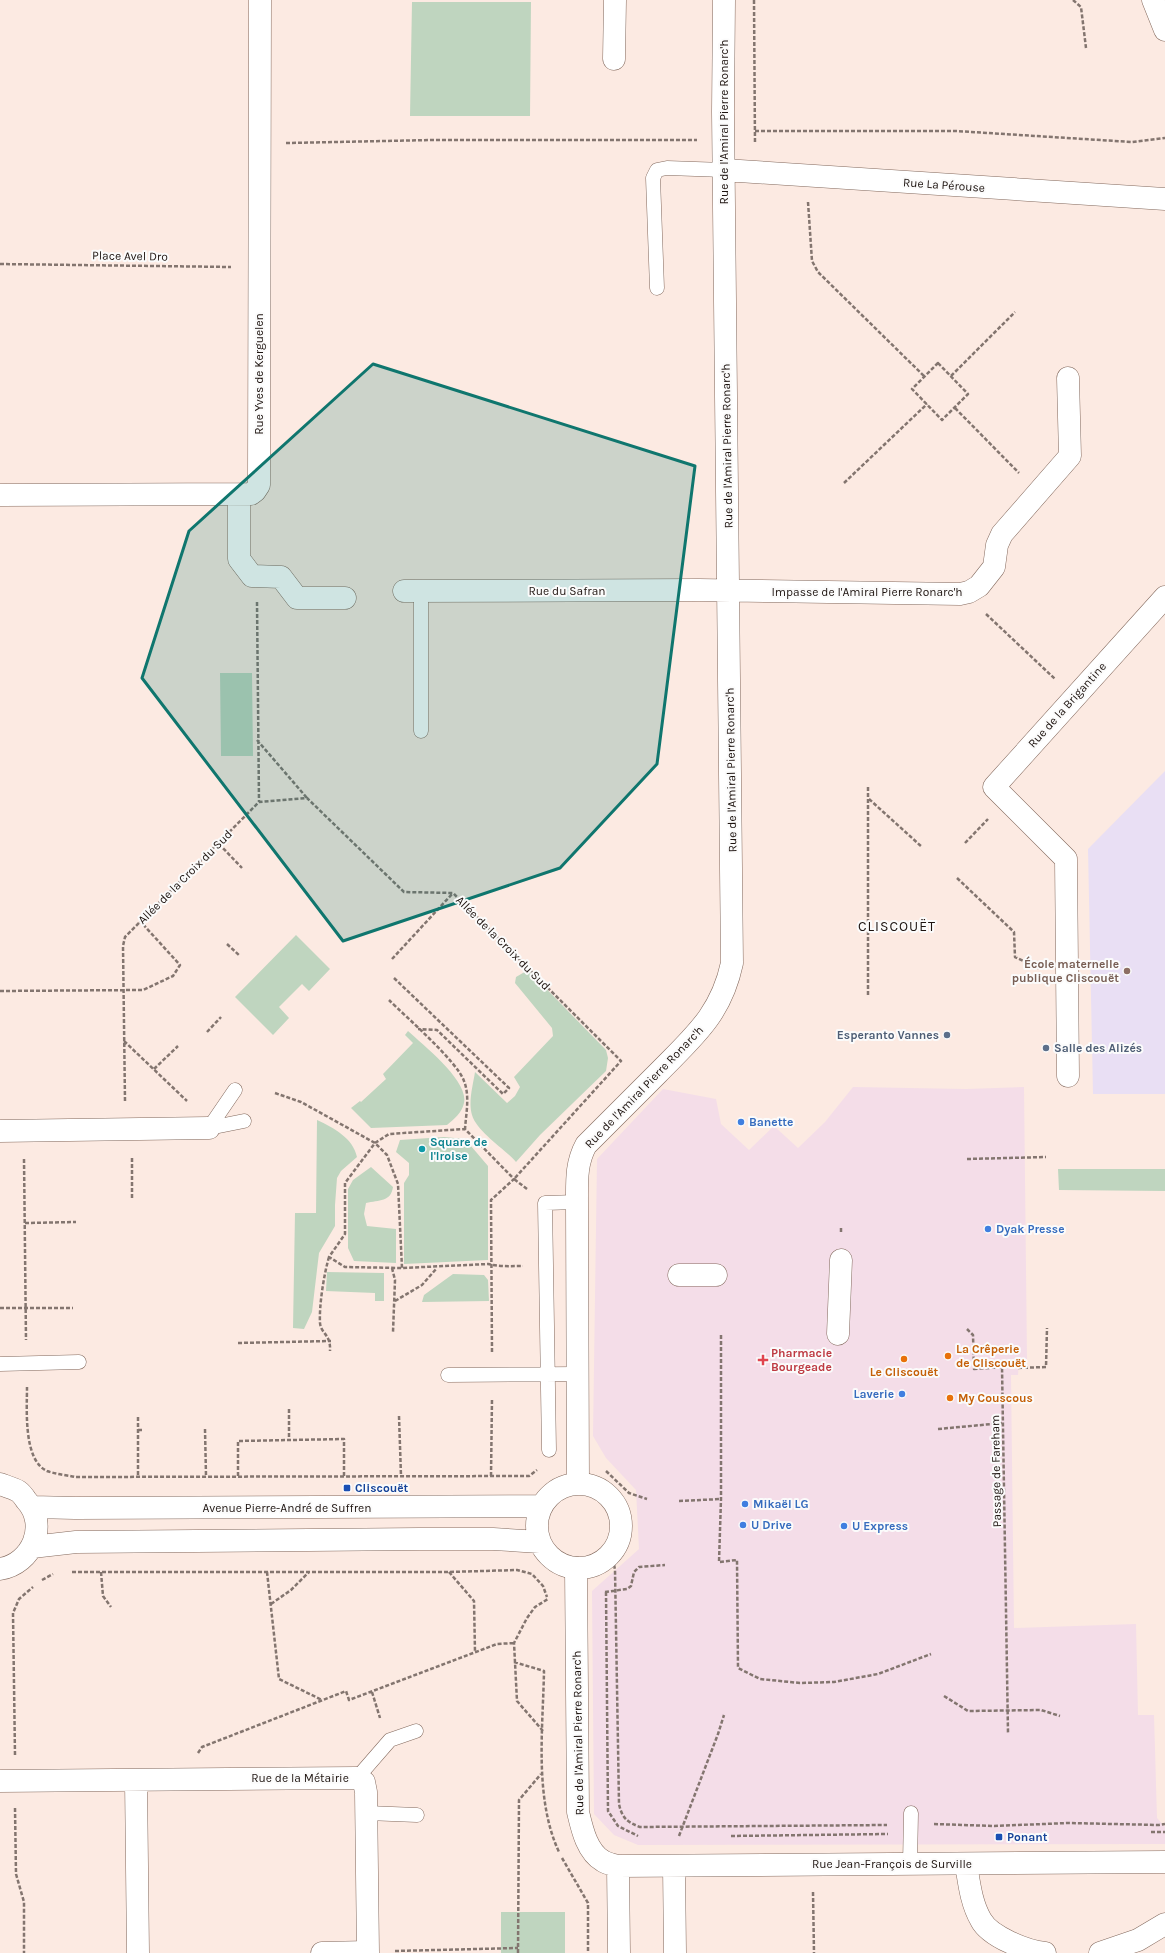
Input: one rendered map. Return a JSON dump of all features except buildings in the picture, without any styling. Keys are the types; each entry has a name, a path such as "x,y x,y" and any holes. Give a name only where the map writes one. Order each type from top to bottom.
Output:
{"street":[{"name":"Rue Yves de Kerguelen","path":"0,495 239,495 251,494 256,491 259,485 260,0"},
{"path":"614,59 615,0"},
{"name":"Rue de l'Amiral Pierre Ronarc'h","path":"578,1483 578,1164 586,1144 690,1040 713,1012 728,981 733,947 724,170 724,0"},
{"path":"1153,0 1165,30"},
{"name":"Rue La Pérouse","path":"724,170 806,174 967,187 1165,199"},
{"name":"Impasse de l'Amiral Pierre Ronarc'h","path":"729,591 960,594 969,592 979,586 994,566 997,545 1002,534 1070,456 1068,378"},
{"path":"239,495 239,559 252,576 281,577 297,598 345,598"},
{"name":"Rue du Safran","path":"412,591 729,591"},
{"name":"Rue de la Brigantine","path":"1012,806 994,787 1165,597"},
{"path":"1012,806 1066,859 1068,1076"},
{"path":"0,1131 209,1128"},
{"path":"838,1334 841,1260"},
{"path":"679,1275 716,1275"},
{"path":"578,1483 592,1485 604,1491 614,1501 620,1514 622,1527 619,1541 612,1553 602,1562 590,1567 576,1568 565,1566 555,1560 540,1542 537,1524 542,1506 557,1490 567,1485 578,1483"},
{"path":"0,1484 18,1491 32,1507 37,1520 37,1534 32,1547 22,1560 9,1568 0,1569"},
{"name":"Avenue Pierre-André de Suffren","path":"32,1507 542,1506"},
{"path":"32,1547 76,1542 493,1539 540,1542"},
{"name":"Rue de l'Amiral Pierre Ronarc'h","path":"576,1568 578,1812 582,1832 592,1849 603,1861 618,1866"},
{"name":"Rue de la Métairie","path":"8,1781 357,1778 364,1782 366,1792 368,1952"},
{"path":"136,1780 138,1953"},
{"name":"Rue Jean-François de Surville","path":"618,1866 1165,1862"},
{"path":"966,1864 971,1894 981,1921 1014,1945 1032,1952 1045,1953"},
{"path":"618,1866 619,1953"},
{"path":"674,1866 675,1953"},
{"path":"1100,1953 1138,1940 1165,1924"},
{"path":"322,1953 368,1952"}],"lane":[{"path":"657,288 653,178 657,170 667,168 724,170"},
{"path":"412,591 421,731"},
{"path":"209,1128 235,1090"},
{"path":"209,1128 244,1121"},
{"path":"549,1450 549,1374 545,1203 577,1202"},
{"path":"0,1364 79,1362"},
{"path":"448,1375 578,1374"},
{"path":"357,1778 390,1740 416,1731"},
{"path":"367,1812 417,1815"},
{"path":"910,1864 911,1812"}],"path":[{"path":"754,0 754,172"},
{"path":"1073,0 1081,8 1086,48"},
{"path":"755,131 956,131 1132,142 1165,138"},
{"path":"260,144 432,140 724,140"},
{"path":"806,174 812,261 818,272 924,376"},
{"name":"Place Avel Dro","path":"0,264 259,267"},
{"path":"951,376 1015,312"},
{"path":"938,363 968,394 942,420 912,389 924,376 938,363"},
{"path":"844,483 927,404"},
{"path":"955,408 1038,491"},
{"path":"256,576 259,802 307,798"},
{"path":"984,612 1048,673"},
{"name":"Allée de la Croix du Sud","path":"257,740 307,798 404,892 453,893 621,1061 514,1178"},
{"path":"868,785 868,995"},
{"path":"868,799 922,847"},
{"name":"Allée de la Croix du Sud","path":"132,1198 132,1149 125,1129 123,946 125,937 259,802"},
{"path":"965,843 1012,806"},
{"path":"219,844 242,868"},
{"path":"957,878 1014,932 1015,957 1067,982"},
{"path":"392,959 453,893"},
{"path":"0,991 142,990 173,976 180,965 140,921"},
{"path":"227,944 240,956"},
{"path":"394,978 509,1088 503,1094 437,1030 418,1029"},
{"path":"389,1000 452,1063 464,1080 468,1103 465,1130"},
{"path":"207,1032 221,1017"},
{"path":"124,1040 189,1102"},
{"path":"154,1069 178,1046"},
{"path":"275,1093 301,1102 375,1144 387,1155 398,1184 402,1268"},
{"path":"330,1351 331,1341 320,1324 324,1273 329,1257 345,1234 345,1183 375,1144 389,1134 465,1130 514,1178 545,1203"},
{"path":"24,1131 27,1432 34,1457 46,1470 75,1477 529,1476 540,1467"},
{"path":"967,1158 1046,1157"},
{"path":"491,1476 493,1265 491,1200 514,1178"},
{"path":"25,1223 76,1222"},
{"path":"329,1257 345,1267 402,1268 493,1265 509,1266"},
{"path":"394,1302 422,1285 437,1267"},
{"path":"392,1268 395,1280 393,1332"},
{"path":"0,1308 72,1308"},
{"path":"1018,1368 1046,1367 1047,1328"},
{"name":"Passage de Fareham","path":"967,1330 973,1335 974,1369 1002,1367 1008,1733"},
{"path":"722,1335 722,1499 719,1562 737,1560 738,1668 760,1679 800,1683 834,1682 878,1674 931,1654"},
{"path":"238,1343 331,1341"},
{"path":"289,1409 289,1440"},
{"path":"399,1416 401,1476"},
{"path":"138,1417 138,1477"},
{"path":"938,1429 1003,1423"},
{"path":"205,1429 206,1477"},
{"path":"138,1430 144,1430"},
{"path":"238,1477 238,1441 289,1440 344,1440 344,1476"},
{"path":"680,1501 722,1499"},
{"path":"612,1553 615,1592 619,1804 622,1816 629,1823 640,1827 893,1825"},
{"path":"600,1593 622,1591 631,1586 634,1572 639,1567 665,1564"},
{"path":"70,1572 449,1572 517,1570 532,1574 543,1586 548,1599"},
{"path":"101,1572 103,1596 111,1607"},
{"path":"267,1572 279,1679 322,1700"},
{"path":"271,1604 291,1590 309,1572"},
{"path":"449,1572 474,1601 475,1652"},
{"path":"24,1953 24,1902 16,1874 8,1781 13,1613 19,1599 36,1584 52,1574 58,1573"},
{"path":"606,1592 608,1811 618,1826 637,1836 643,1836"},
{"path":"543,1731 517,1701 514,1643 535,1607 552,1598"},
{"path":"196,1756 202,1747 346,1691 349,1700 497,1644 514,1643"},
{"path":"944,1696 968,1711 1041,1710 1060,1716"},
{"path":"679,1836 681,1827 716,1742 724,1715"},
{"path":"518,1953 519,1800 542,1773"},
{"path":"928,1824 994,1826 1068,1823 1165,1824"},
{"path":"1149,1832 1165,1832"},
{"path":"726,1836 911,1834"},
{"path":"672,1836 687,1836"},
{"path":"368,1952 518,1948"}],"highlighted area":[{"path":"373,364 695,466 657,764 560,868 343,941 142,678 189,531"}],"shaded area":[{"name":"École maternelle publique Cliscouët","path":"1165,771 1165,1094 1093,1094 1088,849"},
{"path":"853,1087 966,1089 1024,1087 1027,1359 1019,1360 1018,1375 1011,1375 1014,1628 1136,1624 1138,1715 1154,1715 1157,1818 1165,1827 1165,1844 638,1845 614,1835 594,1814 592,1591 639,1549 636,1490 606,1458 593,1436 597,1159 663,1089 716,1099 721,1124 749,1150 774,1126 798,1148 825,1122"}],"green space":[{"path":"412,2 531,2 530,116 410,116"},
{"path":"220,673 252,673 253,756 221,756"},
{"path":"296,935 330,969 309,991 302,984 279,1007 289,1018 273,1035 235,997"},
{"path":"528,970 606,1050 608,1058 606,1071 540,1135 516,1162 479,1128 472,1115 471,1099 475,1072 507,1103 515,1096 520,1087 514,1077 553,1036 552,1028 515,983 516,977"},
{"path":"408,1031 444,1064 453,1075 464,1094 463,1107 457,1116 447,1125 371,1128 351,1108 360,1101 361,1102 386,1079 383,1074 413,1043 405,1035"},
{"path":"317,1120 342,1134 355,1150 357,1157 341,1171 337,1178 335,1226 319,1253 312,1312 304,1329 293,1328 295,1213 316,1213"},
{"path":"444,1137 465,1139 488,1166 488,1260 404,1264 404,1183 409,1175 409,1163 396,1152 400,1140"},
{"path":"371,1167 393,1187 390,1195 384,1200 366,1203 364,1214 367,1226 396,1229 396,1263 354,1261 348,1248 348,1189 353,1180"},
{"path":"1058,1169 1165,1169 1165,1191 1059,1190"},
{"path":"327,1272 384,1273 384,1301 375,1301 375,1293 326,1291"},
{"path":"453,1274 484,1275 488,1280 489,1301 422,1302 424,1295"},
{"path":"501,1912 565,1912 565,1953 501,1953"}],"place":[{"name":"École maternelle publique Cliscouët","path":"1127,971"},
{"name":"Esperanto Vannes","path":"947,1035"},
{"name":"Salle des Alizés","path":"1046,1048"},
{"name":"Banette","path":"741,1122"},
{"name":"Square de l'Iroise","path":"422,1149"},
{"name":"Dyak Presse","path":"988,1229"},
{"name":"La Crêperie de Cliscouët","path":"948,1356"},
{"name":"Le Cliscouët","path":"904,1359"},
{"name":"Pharmacie Bourgeade","path":"763,1360"},
{"name":"Laverie","path":"902,1394"},
{"name":"My Couscous","path":"950,1398"},
{"name":"Cliscouët","path":"347,1488"},
{"name":"Mikaël LG","path":"745,1504"},
{"name":"U Drive","path":"743,1525"},
{"name":"U Express","path":"844,1526"},
{"name":"Ponant","path":"999,1837"}],"district":[{"name":"CLISCOUËT","path":"897,926"}]}
